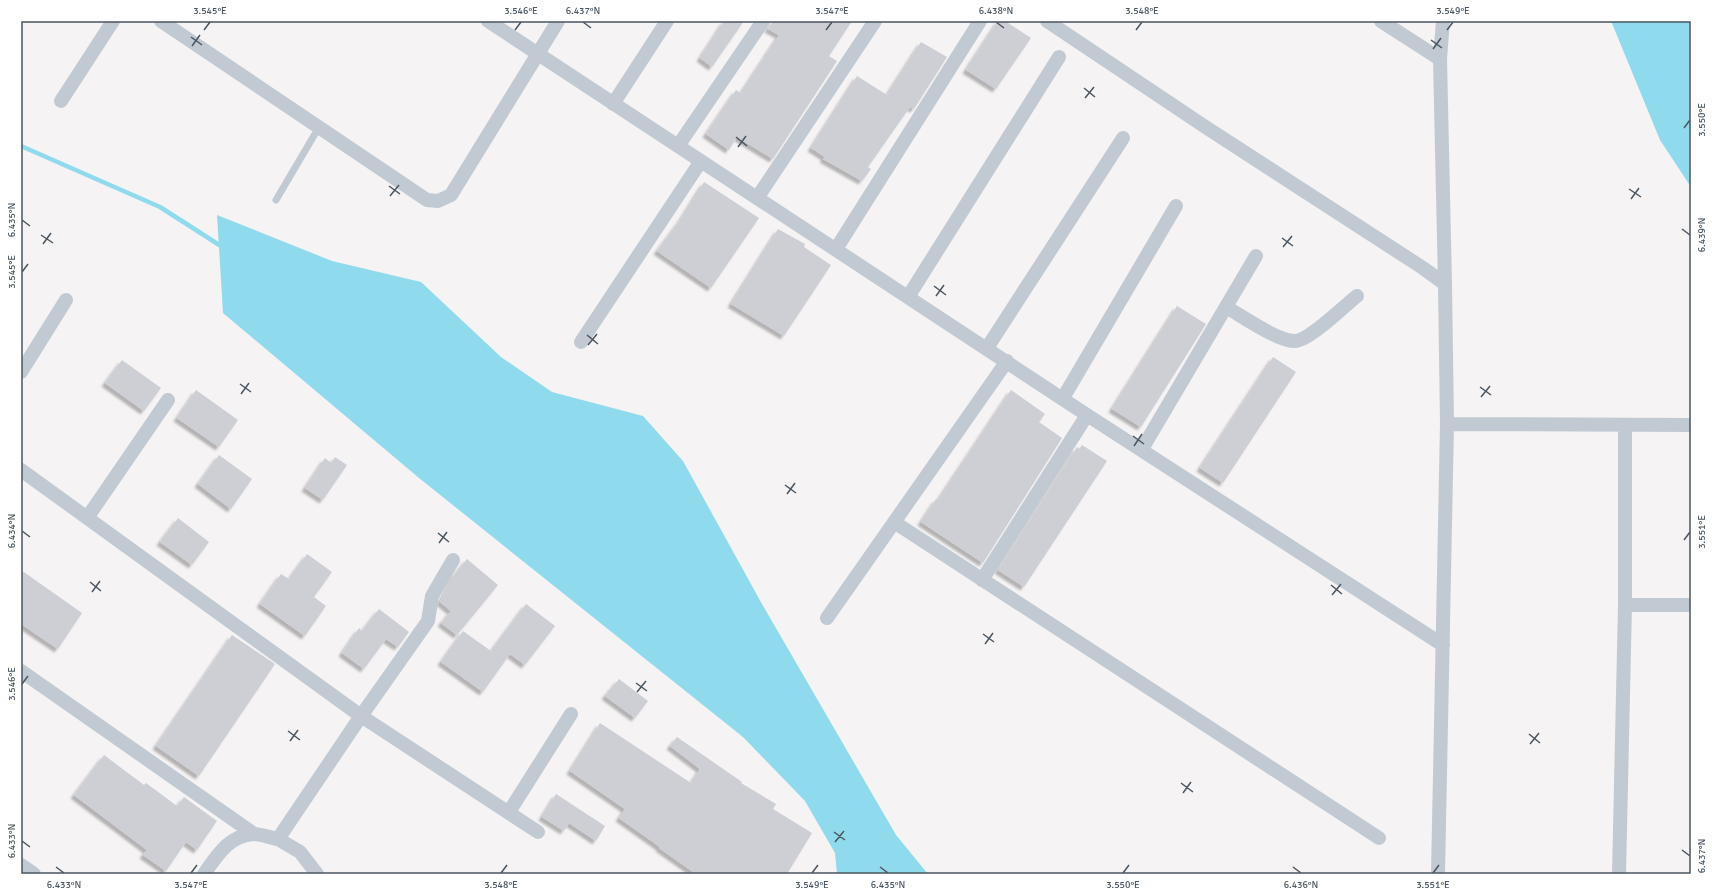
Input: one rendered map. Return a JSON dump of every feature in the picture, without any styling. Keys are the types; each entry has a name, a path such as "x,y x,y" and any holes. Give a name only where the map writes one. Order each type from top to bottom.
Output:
{"street":[{"path":"61,101 113,21"},
{"path":"161,21 427,200 438,201 451,195 558,21"},
{"path":"488,21 1087,415 1142,449 1443,646"},
{"path":"614,104 667,21"},
{"path":"678,146 763,21"},
{"path":"757,198 875,21"},
{"path":"836,249 980,21"},
{"path":"1047,21 1207,128 1423,268 1445,284"},
{"path":"1381,21 1440,60"},
{"path":"1438,874 1447,424 1440,60 1443,21"},
{"path":"908,297 1059,57"},
{"path":"987,348 1124,138"},
{"path":"581,342 701,161"},
{"path":"1063,398 1176,206"},
{"path":"1142,449 1256,256"},
{"path":"1226,307 1282,339 1296,341 1309,336 1357,296"},
{"path":"21,372 66,300"},
{"path":"827,618 1007,361"},
{"path":"87,518 168,400"},
{"path":"982,580 1087,415"},
{"path":"1447,424 1691,425"},
{"path":"1619,874 1624,605 1624,425"},
{"path":"21,470 361,716 538,832"},
{"path":"894,522 1379,838"},
{"path":"278,839 361,716 428,621 432,596 453,560"},
{"path":"1624,605 1691,605"},
{"path":"21,671 254,834 278,839 300,852 320,873"},
{"path":"509,812 571,714"},
{"path":"204,874 224,847 234,840 254,834"},
{"path":"21,865 34,874"}],"lane":[{"path":"276,200 319,127"}],"water":[{"path":"1611,21 1691,21 1691,187 1660,140"},
{"path":"217,215 332,261 421,282 501,357 552,392 643,416 683,461 762,604 896,835 928,874 837,874 835,853 805,801 743,737 419,478 223,313"}],"building":[{"path":"724,21 744,21 712,67 700,58"},
{"path":"773,21 852,21 829,56 837,61 773,159 737,137 729,150 706,134 736,90 741,93 779,35 768,29"},
{"path":"998,21 1005,21 1031,38 996,89 966,70"},
{"path":"921,42 947,57 914,109 910,107 868,167 871,169 862,181 823,159 825,157 811,148 857,76 887,95"},
{"path":"704,182 759,218 711,288 657,251 681,219"},
{"path":"778,229 805,244 804,247 831,265 784,336 731,304"},
{"path":"1177,306 1206,324 1141,427 1112,409"},
{"path":"1273,357 1296,372 1223,483 1200,468"},
{"path":"122,360 161,388 144,411 105,383"},
{"path":"196,390 238,420 219,447 177,418"},
{"path":"1011,390 1045,414 1039,422 1062,438 983,563 921,522 936,499 938,500"},
{"path":"1082,445 1107,461 1024,587 998,570 1077,447 1079,449"},
{"path":"219,455 252,479 231,509 198,484"},
{"path":"335,457 347,465 323,500 305,488 325,458 331,463"},
{"path":"178,518 209,542 192,565 160,542"},
{"path":"307,554 332,572 314,597 326,606 305,636 260,604 281,574 289,579"},
{"path":"467,559 498,585 457,635 441,623 451,611 440,602 454,575"},
{"path":"21,570 82,613 58,649 21,624"},
{"path":"526,604 555,626 525,665 510,654 483,692 441,662 463,631 491,651"},
{"path":"379,609 409,632 398,647 386,639 364,669 342,653 359,628 362,631"},
{"path":"232,635 275,664 199,776 156,746"},
{"path":"619,679 648,701 635,718 605,696"},
{"path":"600,723 691,783 700,769 670,746 677,737 742,782 741,783 776,804 773,809 812,833 787,874 696,874 619,818 625,809 570,771"},
{"path":"104,755 144,785 146,783 177,806 184,797 217,821 197,850 186,842 166,871 143,855 147,850 74,795"},
{"path":"556,794 605,826 596,841 569,823 564,831 542,817"}],"waterway":[{"path":"21,146 160,207 224,248"}]}
